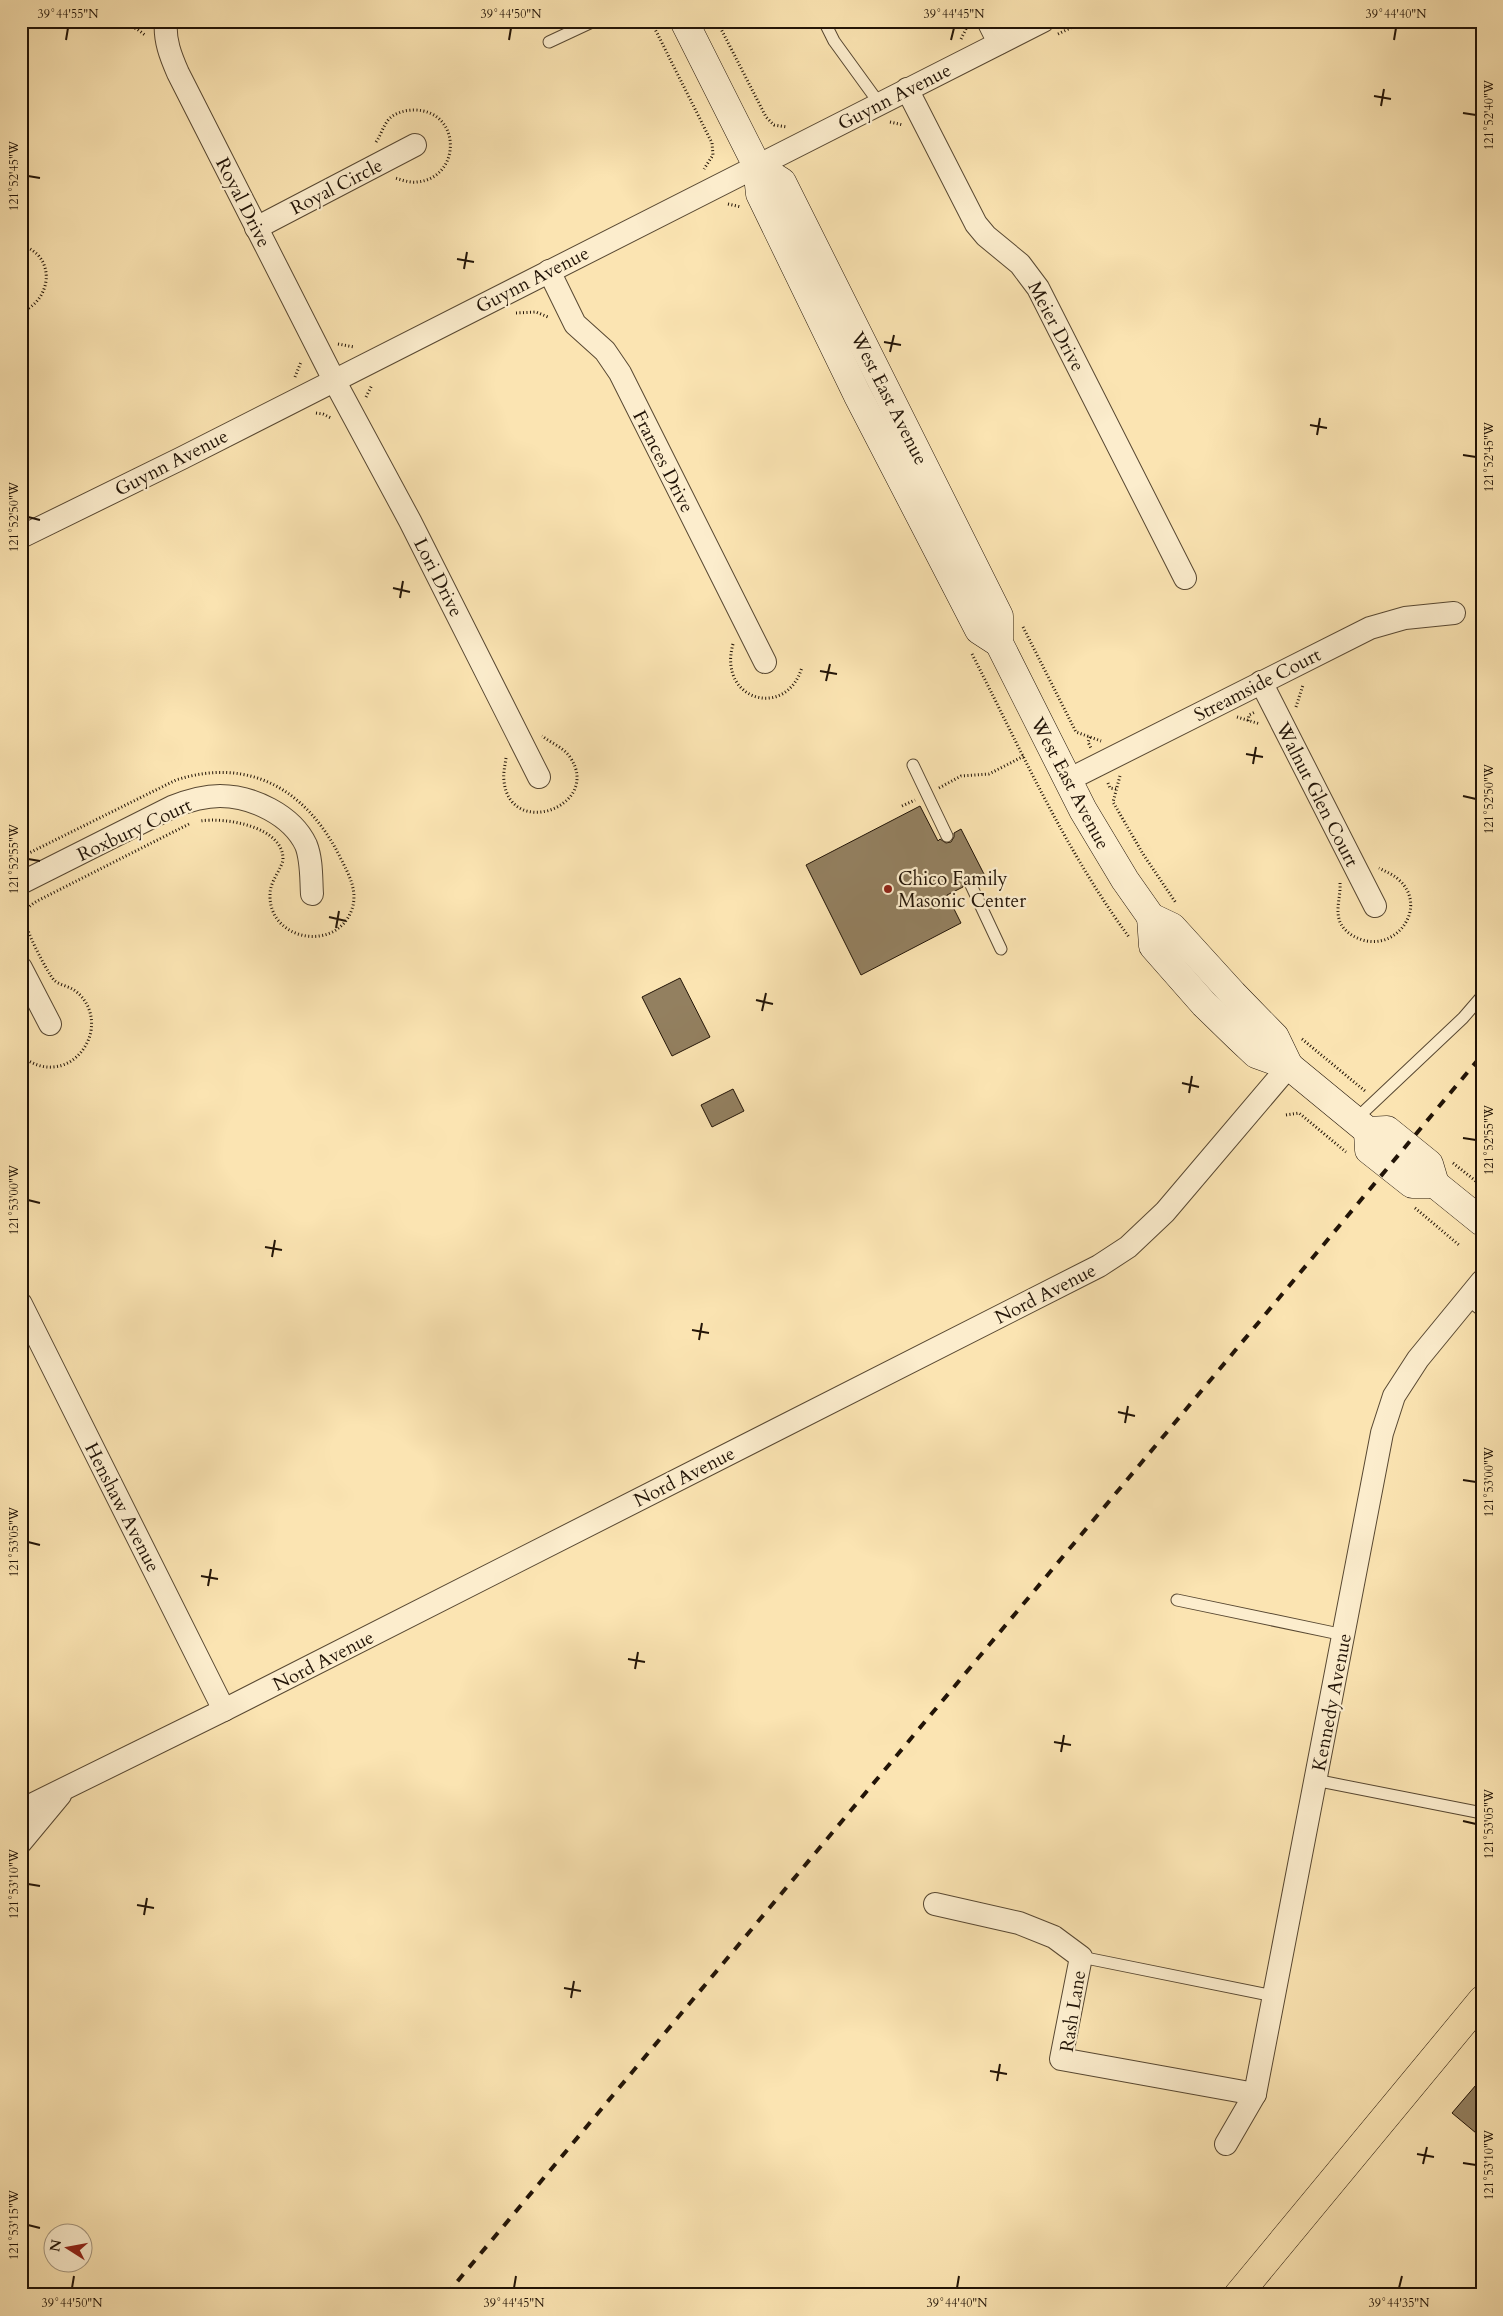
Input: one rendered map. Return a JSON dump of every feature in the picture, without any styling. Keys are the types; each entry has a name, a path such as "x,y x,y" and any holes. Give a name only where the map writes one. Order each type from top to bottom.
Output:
{"main road":[{"path":"684,21 757,166"},
{"name":"West East Avenue","path":"757,166 782,182 999,616 999,643 1068,780 1106,850 1151,918 1172,926 1233,994 1275,1037 1288,1066 1362,1125"},
{"path":"1362,1125 1369,1150 1412,1184 1435,1184 1482,1222"},
{"path":"1238,2295 1482,2000"}],"street":[{"name":"Royal Drive","path":"166,21 166,41 171,57 334,380"},
{"path":"988,21 999,43"},
{"name":"Guynn Avenue","path":"21,536 757,166 883,113 907,90 999,43 1048,29"},
{"name":"Meier Drive","path":"907,90 976,224 986,236 1020,264 1038,288 1184,578"},
{"name":"Royal Circle","path":"256,228 415,145"},
{"name":"Frances Drive","path":"549,271 575,324 605,351 620,373 765,662"},
{"name":"Lori Drive","path":"334,380 410,521 539,777"},
{"name":"Streamside Court","path":"1068,780 1350,637 1386,622 1423,615 1454,613"},
{"name":"Walnut Glen Court","path":"1261,682 1375,906"},
{"name":"Roxbury Court","path":"21,883 172,807 188,801 220,796 235,797 271,810 297,832 306,845 309,855 312,894"},
{"path":"21,968 50,1024"},
{"name":"Nord Avenue","path":"21,1810 224,1710 1114,1257 1142,1235 1166,1212 1288,1066"},
{"name":"Kennedy Avenue","path":"1226,2144 1255,2094 1382,1434 1394,1396 1418,1359 1474,1305 1482,1282"},
{"name":"Henshaw Avenue","path":"21,1304 224,1710"},
{"path":"21,1842 66,1788"},
{"name":"Rash Lane","path":"935,1904 1019,1923 1054,1937 1081,1957 1061,2059 1255,2094"}],"lane":[{"path":"549,42 594,21"},
{"path":"824,21 838,47 883,113"},
{"path":"913,766 947,836"},
{"path":"970,883 1001,949"},
{"path":"1362,1125 1378,1101 1463,1018 1482,996"},
{"path":"1177,1600 1344,1635"},
{"path":"1315,1780 1482,1813"},
{"path":"1081,1957 1274,1996"}],"path":[{"path":"116,21 142,32 149,40"},
{"path":"651,21 712,143 711,161 703,171"},
{"path":"717,21 766,117 774,125 791,127"},
{"path":"956,43 965,35 967,21"},
{"path":"1048,29 1084,21"},
{"path":"374,145 388,121 403,111 429,112 442,121 446,127 451,142 450,151 440,171 429,179 419,182 391,179"},
{"path":"883,113 908,130"},
{"path":"723,205 734,205 745,209"},
{"path":"21,244 37,253 41,259 46,280 45,288 37,302 21,312"},
{"path":"512,314 536,312 552,320"},
{"path":"333,339 337,343 349,347 363,344"},
{"path":"292,380 299,372 301,356"},
{"path":"366,400 370,387 375,382"},
{"path":"312,414 327,416 337,425"},
{"path":"1023,626 1076,732 1101,741 1110,738"},
{"path":"733,639 730,669 737,684 749,693 770,698 783,694 797,681 802,667"},
{"path":"969,647 1076,856 1103,900 1133,942"},
{"path":"1300,716 1296,708 1304,682"},
{"path":"1234,717 1260,724"},
{"path":"506,753 503,780 508,796 514,803 529,811 538,813 562,806 568,799 575,782 574,765 564,751 538,732"},
{"path":"902,806 961,776 989,774 1024,756"},
{"path":"1129,771 1120,776 1113,802 1143,854 1180,908"},
{"path":"21,857 176,780 218,772 241,774 287,792 306,807 322,825 352,884 354,900 348,917 338,929 324,935 308,937 291,932 278,920 270,904 272,882 283,860 279,845 267,835 247,824 220,819 199,821"},
{"path":"21,1056 29,1062 45,1067 64,1064 78,1056 84,1049 91,1033 92,1024 89,1009 81,996 52,977 26,928 23,914 41,899 190,824"},
{"path":"1338,877 1340,889 1338,913 1344,929 1364,941 1381,942 1396,936 1403,929 1408,922 1411,904 1404,886 1398,879 1375,864"},
{"path":"1298,1036 1378,1101"},
{"path":"1449,1159 1482,1186"}],"building":[{"name":"Chico Family Masonic Center","path":"920,806 938,841 940,839 946,843 951,842 954,833 961,829 985,876 977,880 971,876 966,876 963,887 947,895 961,923 861,975 806,865"},
{"path":"680,978 710,1037 672,1056 642,997"},
{"path":"733,1089 744,1111 712,1127 701,1105"},
{"path":"1482,2078 1482,2138 1452,2113"}],"railway":[{"path":"446,2295 1482,1055"}],"place":[{"name":"Chico Family Masonic Center","path":"888,889"}]}
